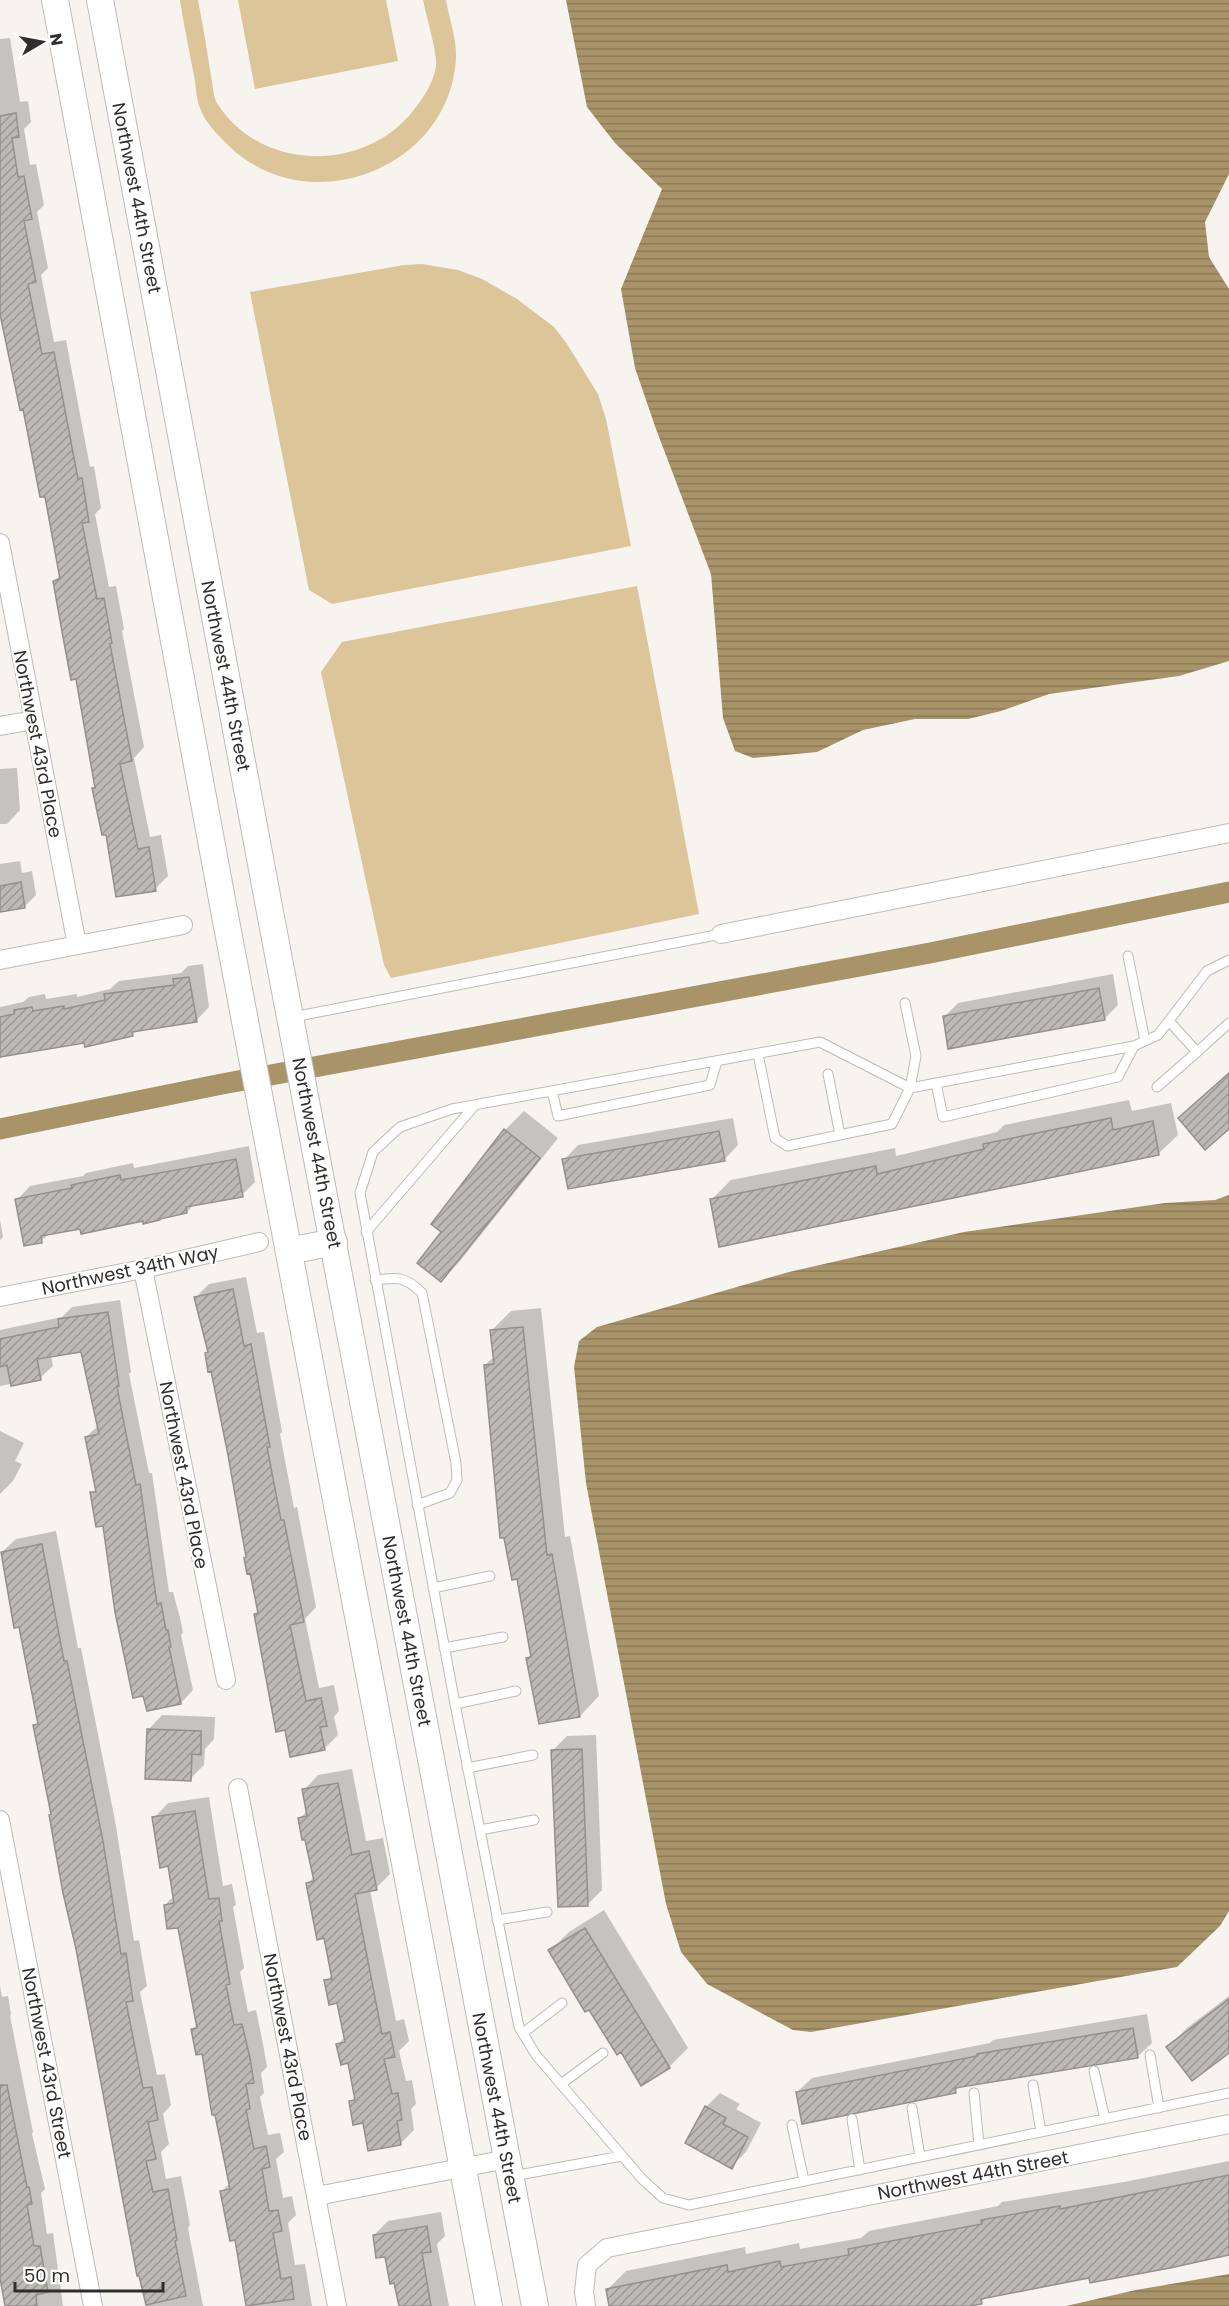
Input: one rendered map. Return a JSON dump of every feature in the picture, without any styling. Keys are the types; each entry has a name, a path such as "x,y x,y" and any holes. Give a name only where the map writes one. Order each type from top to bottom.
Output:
{"street":[{"path":"55,0 489,2306"},
{"name":"Northwest 44th Street","path":"100,0 535,2306"},
{"name":"Northwest 43rd Place","path":"0,543 76,945"},
{"path":"0,726 33,720"},
{"path":"721,934 1229,833"},
{"path":"0,960 183,925"},
{"name":"Northwest 34th Way","path":"0,1297 143,1269 259,1242"},
{"path":"289,1251 334,1242"},
{"name":"Northwest 43rd Place","path":"143,1269 226,1680"},
{"name":"Northwest 43rd Place","path":"238,1788 337,2306"},
{"name":"Northwest 43rd Street","path":"0,1820 93,2306"},
{"name":"Northwest 44th Street","path":"586,2306 584,2292 587,2265 607,2248 1229,2124"},
{"path":"316,2196 463,2167 509,2168"}],"lane":[{"path":"291,1017 721,934"},
{"path":"1128,956 1145,1041"},
{"path":"1229,960 1207,971 1158,1035 1134,1046 910,1088 820,1042 452,1109 400,1127 373,1152 360,1193 444,1648 519,2028 536,2055 642,2179 663,2198 689,2205 1229,2093"},
{"path":"758,1054 775,1138 787,1146 892,1124 910,1088 916,1056 905,1003"},
{"path":"1169,1021 1197,1052"},
{"path":"1157,1087 1229,1023"},
{"path":"936,1083 943,1117 1118,1077 1134,1046"},
{"path":"552,1091 558,1116 710,1085 717,1061"},
{"path":"828,1074 840,1135"},
{"path":"366,1232 475,1105"},
{"path":"375,1280 398,1277 412,1283 422,1293 456,1463 457,1480 450,1494 417,1505"},
{"path":"433,1588 490,1576"},
{"path":"444,1648 503,1636"},
{"path":"455,1704 516,1691"},
{"path":"467,1768 532,1755"},
{"path":"480,1830 534,1820"},
{"path":"498,1920 547,1912"},
{"path":"523,2033 562,2003"},
{"path":"561,2084 603,2053"},
{"path":"1150,2055 1159,2108"},
{"path":"1094,2071 1105,2119"},
{"path":"1033,2085 1041,2132"},
{"path":"974,2093 980,2145"},
{"path":"912,2108 920,2157"},
{"path":"852,2119 860,2170"},
{"path":"792,2125 804,2181"},
{"path":"509,2168 622,2156"}],"shaded area":[{"path":"180,0 198,0 217,103 236,126 259,142 285,152 313,156 341,154 368,146 392,131 413,111 433,79 436,67 434,44 423,0 446,0 456,51 448,97 429,129 403,155 370,172 335,181 298,180 262,169 230,147 202,114"},
{"path":"238,0 386,0 398,61 255,89"},
{"path":"566,0 1229,0 1229,174 1205,222 1209,257 1229,289 1229,661 1179,676 1049,694 1001,711 968,719 915,719 863,730 817,752 753,758 735,751 723,718 711,574 635,368 621,289 662,189 615,143 587,107"},
{"path":"422,264 458,270 482,279 517,299 554,327 567,344 598,394 606,419 631,546 332,604 309,590 250,292 404,265"},
{"path":"637,586 699,914 391,978 384,965 321,672 342,642"},
{"path":"1229,1195 1229,1911 1220,1926 1177,1967 811,2032 793,2030 707,1984 681,1952 666,1904 586,1483 574,1367 579,1341 597,1327 789,1272 964,1232 1165,1203 1215,1200"},
{"path":"1229,2274 1229,2306 1066,2306 1136,2290"}],"building":[{"path":"16,113 19,137 12,138 18,177 24,176 32,219 24,221 36,282 28,284 42,354 54,352 78,479 82,478 89,522 82,523 97,599 104,598 112,643 110,644 132,761 120,764 138,849 149,847 156,891 116,897 106,835 102,835 92,788 95,788 76,679 71,680 53,581 60,579 45,497 40,497 23,409 20,410 0,314 0,116"},
{"path":"21,882 25,908 0,912 0,886"},
{"path":"189,977 197,1022 132,1032 133,1036 85,1047 84,1043 0,1057 0,1017 14,1014 14,1010 32,1007 33,1011 64,1006 64,1009 105,1000 104,994 174,985 173,979"},
{"path":"1099,988 1105,1020 948,1049 943,1016"},
{"path":"1229,1073 1229,1129 1205,1150 1178,1118"},
{"path":"1111,1118 1113,1130 1153,1121 1159,1155 719,1247 710,1199 876,1166 877,1174 984,1149 983,1144"},
{"path":"504,1129 540,1158 441,1282 417,1263 441,1232 431,1224"},
{"path":"719,1131 725,1161 568,1189 562,1159"},
{"path":"236,1159 243,1197 186,1207 187,1213 143,1224 143,1221 81,1234 80,1229 41,1236 42,1243 24,1246 15,1199 72,1188 71,1185 120,1175 121,1180"},
{"path":"233,1289 244,1346 251,1344 270,1447 267,1447 304,1622 290,1625 306,1701 321,1698 327,1726 320,1727 325,1750 290,1757 285,1730 276,1732 254,1614 258,1613 250,1573 247,1574 228,1455 211,1371 208,1372 205,1353 208,1352 194,1297"},
{"path":"108,1312 119,1386 117,1387 136,1485 140,1484 157,1604 161,1603 166,1630 168,1630 171,1647 169,1647 181,1704 147,1711 143,1696 133,1698 115,1612 103,1526 96,1527 90,1492 96,1492 85,1437 99,1434 81,1352 37,1359 41,1380 11,1386 7,1365 0,1367 0,1339 59,1327 58,1319"},
{"path":"523,1327 547,1555 552,1554 580,1717 539,1724 526,1658 531,1657 517,1579 512,1580 504,1538 500,1538 484,1365 494,1364 490,1330"},
{"path":"42,1544 64,1661 67,1661 103,1841 121,1954 126,1953 133,2001 126,2002 143,2088 152,2087 158,2120 148,2122 156,2159 146,2161 153,2192 168,2189 186,2296 146,2305 139,2276 137,2276 76,1949 63,1893 49,1815 51,1814 33,1725 38,1724 19,1627 14,1628 1,1552"},
{"path":"147,1729 201,1731 201,1755 192,1754 191,1781 145,1779"},
{"path":"582,1749 588,1906 558,1907 551,1750"},
{"path":"338,1783 352,1855 369,1851 377,1890 355,1894 382,2034 390,2032 395,2057 384,2059 392,2094 398,2093 402,2120 397,2121 401,2145 368,2151 363,2123 353,2125 349,2101 355,2100 348,2063 341,2065 336,2044 345,2042 337,2003 329,2005 324,1980 332,1979 324,1938 317,1940 306,1883 314,1881 298,1818 307,1816 302,1789"},
{"path":"195,1811 209,1899 219,1898 222,1921 219,1921 230,1984 226,1985 234,2025 242,2024 250,2058 254,2083 246,2084 250,2109 246,2110 254,2149 266,2146 270,2167 262,2169 269,2211 278,2210 282,2231 273,2233 281,2279 291,2277 294,2299 246,2306 235,2240 230,2241 220,2191 230,2189 215,2115 212,2115 202,2054 196,2055 191,2029 197,2028 178,1928 167,1929 164,1905 174,1903 168,1866 160,1868 152,1817"},
{"path":"585,1928 670,2068 641,2086 621,2052 617,2055 589,2010 585,2012 548,1950"},
{"path":"1229,1999 1229,2053 1192,2081 1166,2047"},
{"path":"1133,2028 1138,2058 955,2088 956,2093 802,2124 796,2092 977,2056 977,2054"},
{"path":"0,2085 7,2085 32,2204 27,2205 34,2246 40,2246 48,2292 36,2295 37,2306 5,2306 0,2278"},
{"path":"705,2106 726,2118 723,2124 748,2137 732,2169 685,2143"},
{"path":"1229,2175 1229,2255 1170,2268 1090,2283 1089,2278 981,2299 982,2304 969,2306 609,2306 606,2289 727,2265 728,2272 780,2261 781,2267 849,2255 848,2249 982,2224 981,2220 1060,2206 1060,2209"},
{"path":"427,2226 431,2252 422,2253 431,2306 399,2306 394,2283 390,2284 385,2257 376,2258 373,2235"}],"waterway":[{"path":"0,1129 222,1084 930,953 1229,892"}]}
